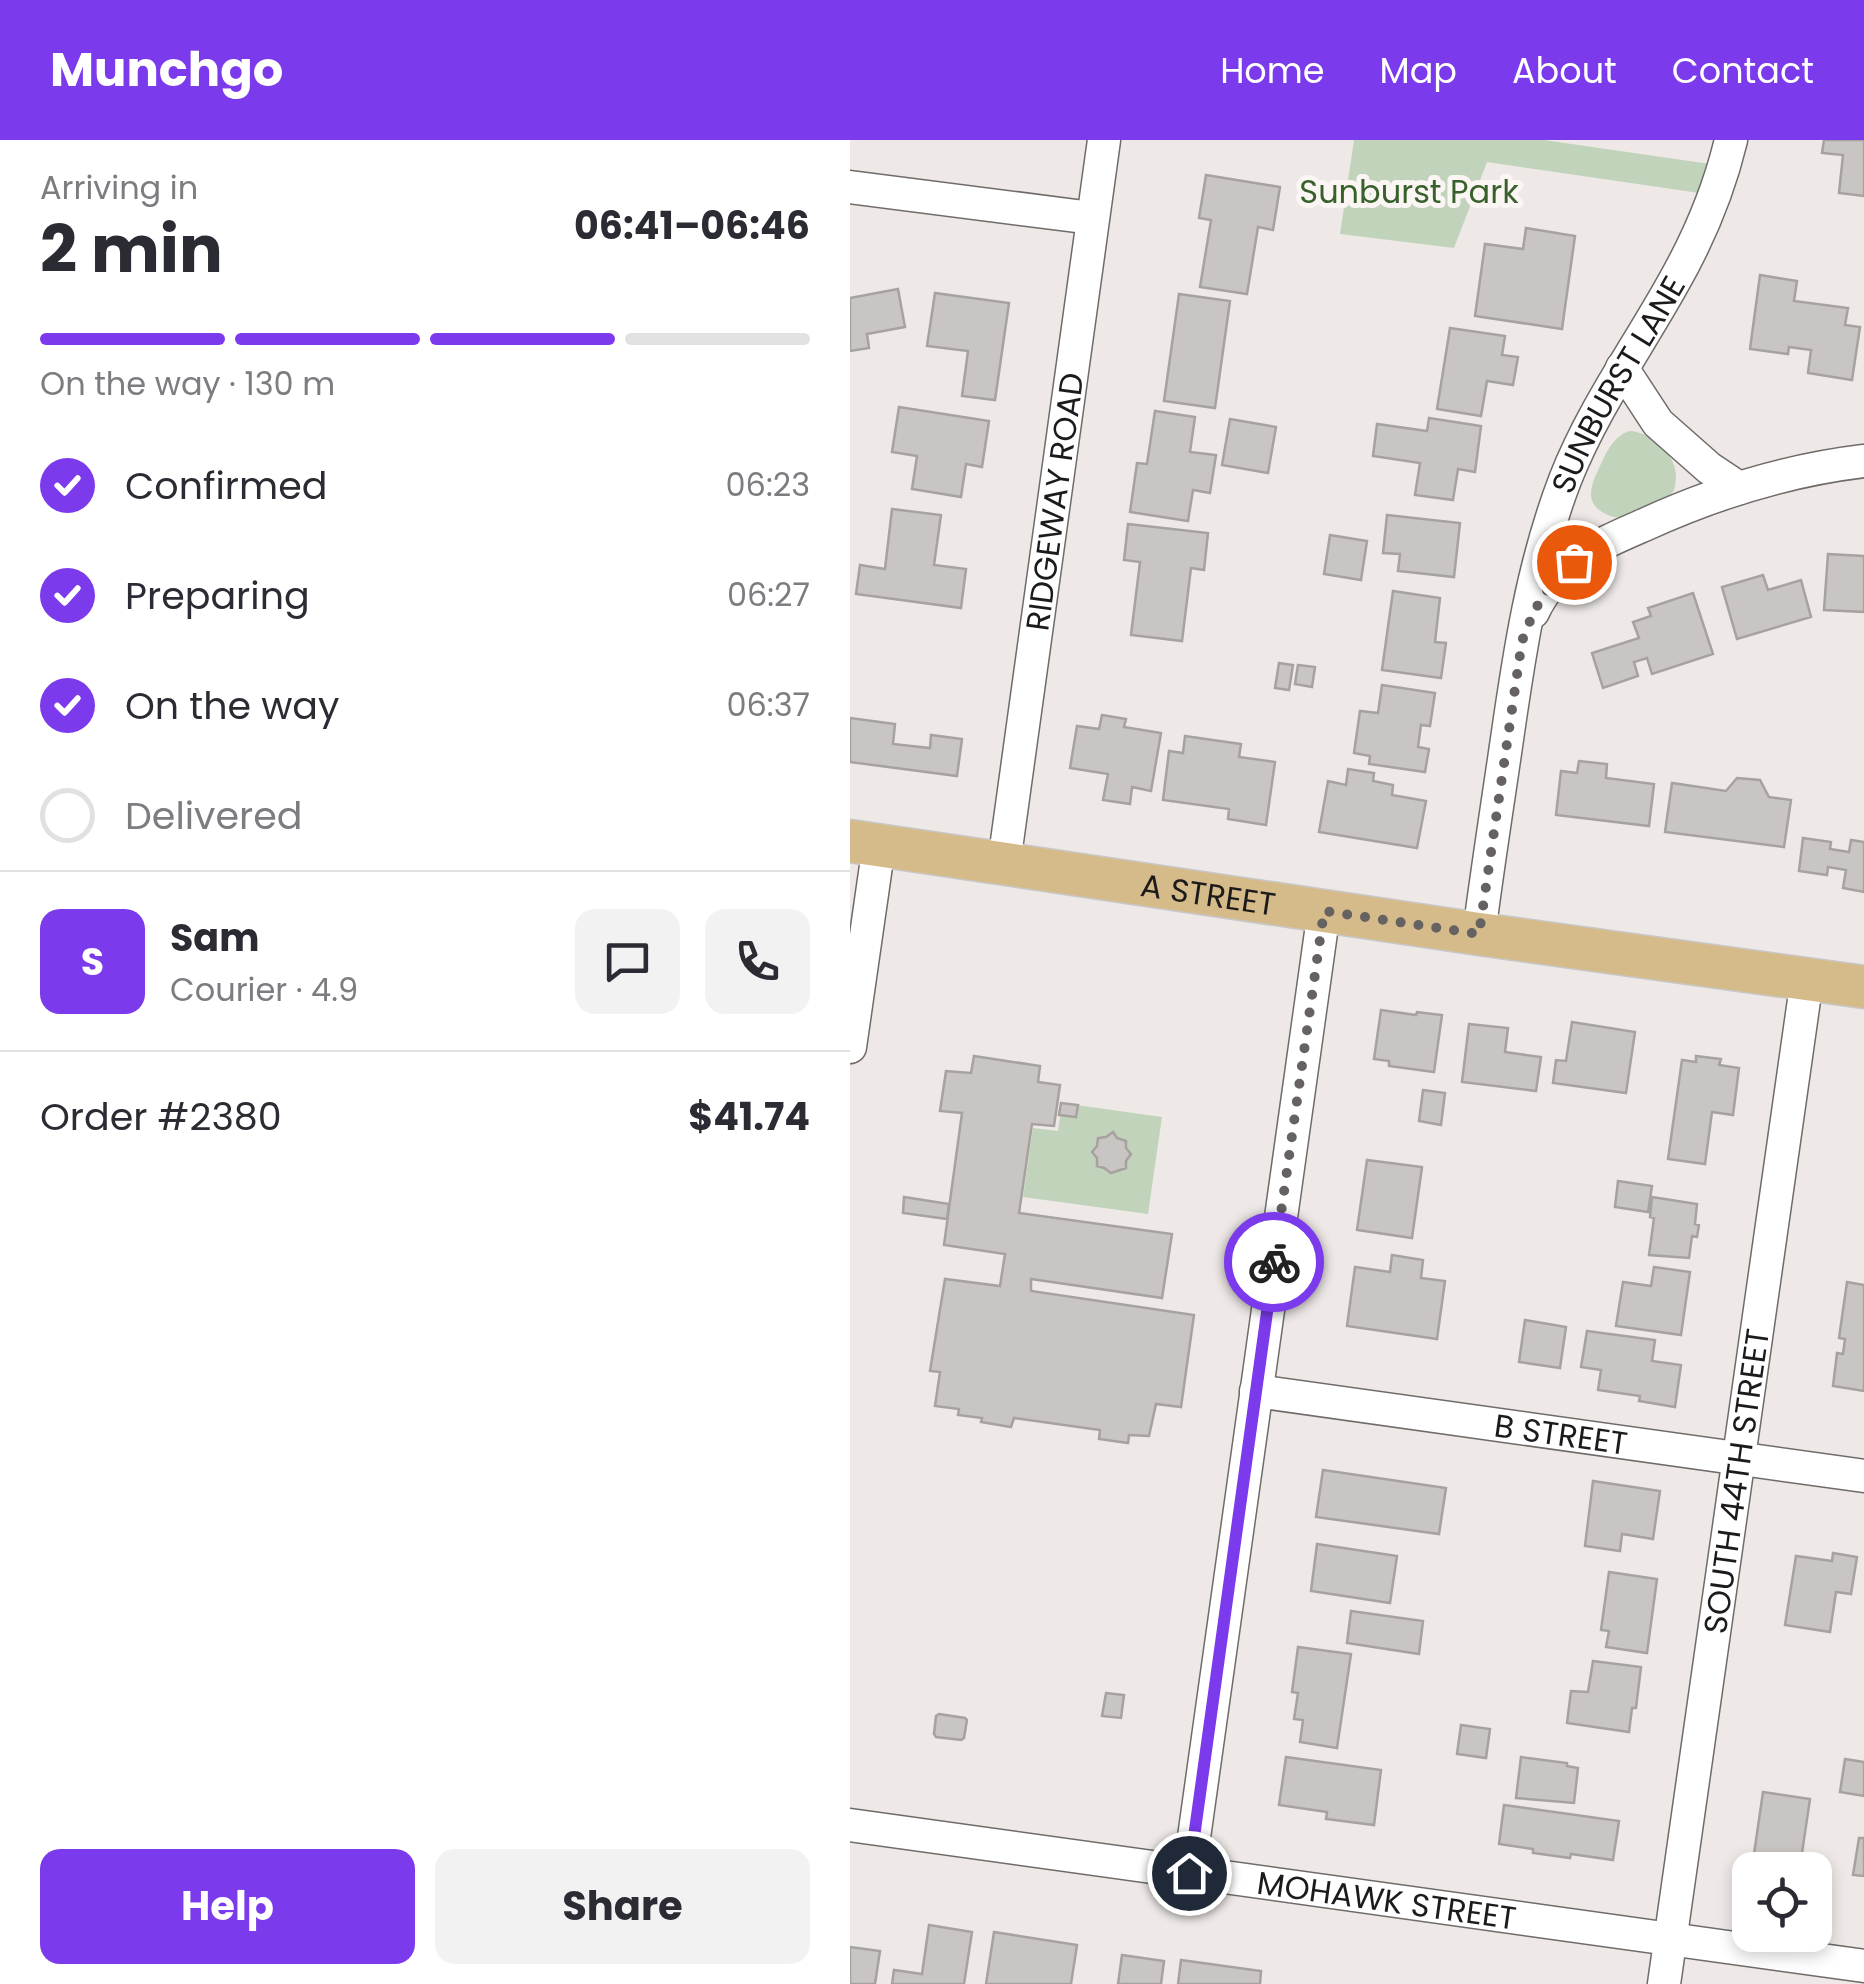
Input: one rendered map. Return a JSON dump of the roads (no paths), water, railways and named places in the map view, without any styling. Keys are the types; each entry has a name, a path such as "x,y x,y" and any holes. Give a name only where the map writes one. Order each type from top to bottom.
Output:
{"main road":[{"name":"A STREET","path":"865,843 1864,987"}],"street":[{"name":"RIDGEWAY ROAD","path":"1004,863 1104,140"},
{"name":"SUNBURST LANE","path":"1479,934 1522,641 1542,547 1591,423 1672,286 1703,223 1731,140"},
{"path":"850,187 1092,218"},
{"path":"1622,368 1658,424 1739,488"},
{"path":"1522,641 1534,607 1552,581 1609,541 1676,510 1739,488 1864,461"},
{"path":"850,1047 865,843"},
{"path":"1189,1873 1324,911"},
{"name":"SOUTH 44TH STREET","path":"1664,1984 1807,979"},
{"name":"B STREET","path":"1256,1391 1864,1476"},
{"name":"MOHAWK STREET","path":"850,1825 1864,1966"}],"park label":[{"name":"Sunburst Park","path":"1409,191"}]}
